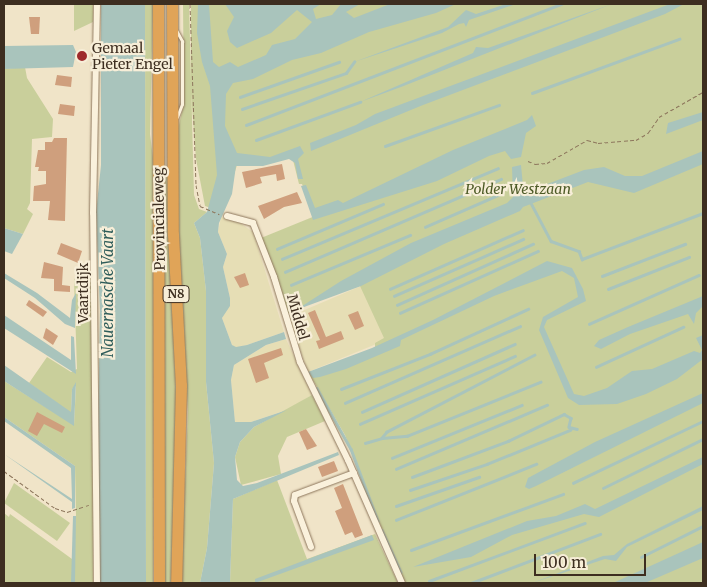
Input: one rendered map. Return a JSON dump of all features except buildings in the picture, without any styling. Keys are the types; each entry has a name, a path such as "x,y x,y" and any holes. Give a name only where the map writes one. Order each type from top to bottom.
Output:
{"highway":[{"name":"Provincialeweg","path":"158,4 159,583"},
{"name":"Provincialeweg","path":"172,4 173,234 181,385 176,583"}],"street":[{"name":"Vaartdijk","path":"97,4 93,213 94,503 97,583"},
{"name":"Middel","path":"227,216 253,223 274,277 300,362 354,473 402,583"},
{"path":"311,547 294,501 295,496 354,473"}],"path":[{"path":"190,4 192,128 198,198 200,206 207,211 227,216"},
{"path":"528,161 535,164 546,162 587,140 598,143 636,140 648,133 659,117 703,92"},
{"path":"4,471 55,508 67,512 94,503"}],"shaded area":[{"path":"221,217 237,221 253,232 284,332 235,348 232,345 222,318 230,298 223,267 227,254 218,232"},
{"path":"361,286 386,340 308,372 288,317"},
{"path":"286,339 312,395 287,410 251,422 235,422 231,380 234,365 266,345"}],"green space":[{"path":"74,4 93,4 93,22 74,31"},
{"path":"145,4 153,4 150,134 153,158 153,583 146,583"},
{"path":"183,4 189,4 194,195 199,209 207,212 194,223 200,238 206,291 206,382 214,463 207,548 200,583 181,583 188,411 177,221 178,129 184,103"},
{"name":"Polder Westzaan","path":"191,4 703,4 703,583 406,583 400,575 345,435 310,375 375,350 375,343 384,338 360,286 324,297 287,314 261,238 315,216 302,184 299,184 292,156 238,162 222,212 205,206 196,159 191,93"},
{"path":"25,67 27,78 53,119 52,137 32,139 30,203 27,209 33,214 23,234 4,228 4,69"},
{"path":"163,173 167,173 176,394 171,583 163,583"},
{"path":"92,271 93,583 4,583 4,513 9,517 10,514 72,559 76,516 75,466 4,417 4,381 74,425 76,386 72,389 71,413 29,383 47,357 71,372 77,369 74,281 77,272"},
{"path":"312,395 325,421 287,437 278,456 281,474 241,485 235,457 240,442 254,427"},
{"path":"277,480 307,559 375,534 398,583 230,583 233,499"},
{"path":"14,483 70,523 57,541 4,503"}],"water":[{"name":"Nauernasche Vaart","path":"101,4 145,4 146,583 100,583 97,485 100,311 96,213 101,165"},
{"path":"198,4 209,4 213,62 219,67 230,62 238,67 266,55 272,45 295,39 312,22 297,10 271,33 237,48 230,42 227,31 234,17 225,4 321,4 313,9 316,19 332,15 341,4 360,4 346,12 354,18 390,4 456,4 436,13 369,32 321,53 292,60 253,79 233,83 226,94 225,126 237,153 270,157 300,146 304,153 298,159 303,179 298,179 295,163 289,159 263,166 236,166 232,194 219,223 218,232 227,254 223,267 230,298 230,306 222,318 232,345 236,347 247,345 284,332 286,339 266,345 234,365 231,380 235,422 251,422 287,410 254,427 240,442 235,457 237,480 243,486 257,483 338,452 339,455 233,499 230,583 200,583 207,548 214,463 206,382 206,291 200,238 194,223 207,212 217,175 210,86 202,62 197,33"},
{"path":"506,4 516,4 469,20 466,27 464,23 459,24 442,33 354,62 448,27 466,10 476,14"},
{"path":"612,4 360,102 473,53 476,47 488,48"},
{"path":"670,4 684,4 665,14 423,105 311,151 310,143 356,125 375,114"},
{"path":"73,45 76,52 73,67 4,69 4,46"},
{"path":"703,112 703,120 666,134 668,123"},
{"path":"532,115 536,126 526,133 521,157 511,159 505,151 489,156 437,181 313,220 301,186 306,185 315,208 338,200 343,203 453,150 527,120"},
{"path":"703,151 703,164 634,193 588,182 523,207 520,211 444,244 361,286 296,310 341,281 411,243 507,203 513,197 512,167 521,165 523,186 529,191 584,170 604,167 625,176 642,176"},
{"path":"4,228 23,234 12,254 4,251"},
{"path":"547,261 572,268 583,289 586,301 547,320 544,327 574,394 584,396 607,388 632,371 652,369 694,351 700,353 702,350 696,338 703,335 703,359 677,379 646,394 617,404 579,405 568,398 539,330 543,317 578,297 574,278 562,271 494,296 401,340 400,346 346,369 313,378 308,372 372,348 433,320"},
{"path":"4,273 37,293 70,318 72,300 76,293 75,328 65,324 35,298 4,278"},
{"path":"703,296 703,306 696,313 694,324 688,314 630,334 601,349 594,346 599,340"},
{"path":"4,315 71,360 71,336 74,337 76,374 4,328"},
{"path":"4,365 71,412 72,389 76,382 74,426 4,381"},
{"path":"703,393 703,403 536,486 529,489 525,487 528,478 595,442"},
{"path":"4,417 75,466 75,508 72,509 72,502 4,454 72,499 71,468 4,421"},
{"path":"703,457 703,464 599,517 584,514 512,535 471,557 413,567 527,521 556,516 585,504 595,509"},
{"path":"703,506 703,510 627,547 616,561 605,559 532,583 603,556 614,555 627,544"},
{"path":"73,516 76,516 75,583 71,583"},
{"path":"372,535 374,540 255,583 255,579"},
{"path":"703,542 703,558 645,583 613,583"}],"waterway":[{"path":"246,125 562,4"},
{"path":"532,93 679,39"},
{"path":"240,97 339,62"},
{"path":"242,109 346,73 354,62"},
{"path":"256,140 360,102"},
{"path":"385,146 499,105"},
{"path":"282,259 498,168"},
{"path":"285,272 501,179"},
{"path":"425,227 500,194"},
{"path":"531,203 551,241 579,251 582,259 703,213"},
{"path":"277,249 383,204"},
{"path":"390,289 523,230"},
{"path":"291,285 410,235"},
{"path":"394,296 523,239"},
{"path":"397,305 533,244"},
{"path":"602,276 685,244"},
{"path":"400,313 538,251"},
{"path":"608,289 689,257"},
{"path":"589,324 699,275"},
{"path":"341,389 430,354 528,309"},
{"path":"345,403 520,326"},
{"path":"596,367 683,327"},
{"path":"362,412 515,344"},
{"path":"535,355 387,432 382,438 407,436 540,382"},
{"path":"360,424 515,356"},
{"path":"317,388 351,449 378,521"},
{"path":"392,458 522,405"},
{"path":"396,469 547,405"},
{"path":"412,477 508,441 564,414 571,418 569,427 577,429"},
{"path":"573,483 703,421"},
{"path":"410,490 487,464 570,430"},
{"path":"365,443 382,438"},
{"path":"603,488 703,439"},
{"path":"396,520 536,464"},
{"path":"396,506 479,477"},
{"path":"411,550 563,494"},
{"path":"429,581 585,523"},
{"path":"641,557 703,526"},
{"path":"382,530 401,572"},
{"path":"471,583 600,534"}],"place":[{"name":"Gemaal Pieter Engel","path":"82,56"}]}
